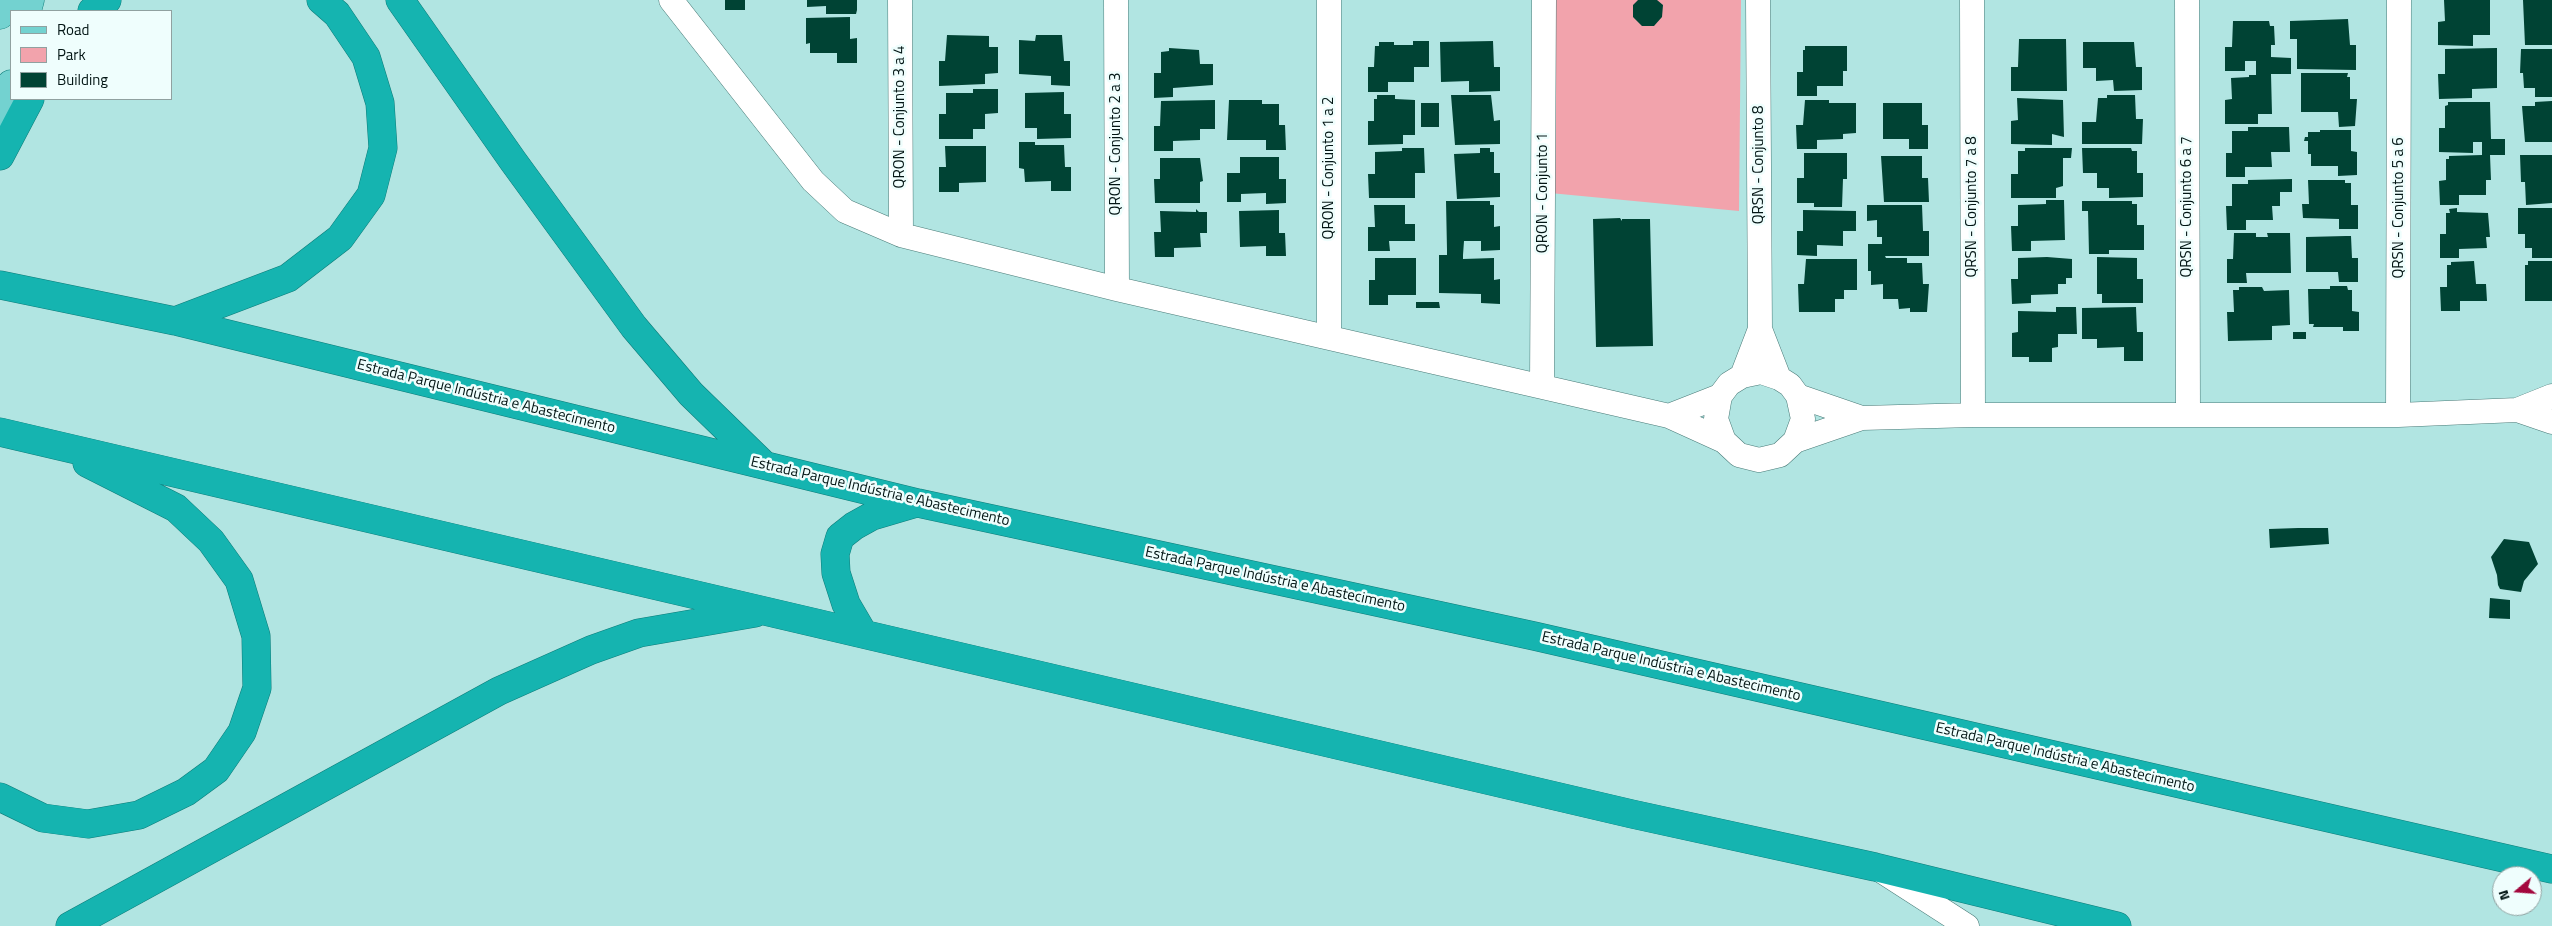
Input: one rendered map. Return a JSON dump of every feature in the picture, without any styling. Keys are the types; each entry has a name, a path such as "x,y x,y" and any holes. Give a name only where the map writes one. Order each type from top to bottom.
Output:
{"highway":[{"path":"93,10 107,0"},
{"path":"175,321 288,278 340,238 371,195 383,148 380,103 366,57 337,14 322,0"},
{"path":"400,0 513,161 634,327 691,394 764,465"},
{"path":"0,156 29,100"},
{"name":"Estrada Parque Indústria e Abastecimento","path":"3,285 175,321 918,503 1591,649 2552,869"},
{"path":"0,432 1632,814 1875,867 2117,926"},
{"path":"0,797 42,818 88,824 139,815 186,792 216,770 242,732 256,688 256,636 239,580 212,540 176,508 112,474 31,438"},
{"path":"864,633 846,604 836,573 835,554 840,538 854,526 872,516 918,503"},
{"path":"70,926 524,680 591,650 639,633 767,611"}],"main road":[{"path":"0,15 3,0"},
{"path":"0,135 10,89"}],"street":[{"path":"671,0 687,11 813,181 845,211 901,235 1116,289 1329,336 1669,416 1724,442 1739,456 1759,460 1780,455 1795,441 1862,418 1973,415 2398,415 2518,410 2552,396"},
{"name":"QRON - Conjunto 3 a 4","path":"900,0 901,235"},
{"name":"QRON - Conjunto 2 a 3","path":"1116,0 1116,289"},
{"name":"QRON - Conjunto 1 a 2","path":"1329,336 1330,0"},
{"name":"QRON - Conjunto 1","path":"1542,386 1544,0"},
{"name":"QRSN - Conjunto 8","path":"1742,376 1760,329 1758,0"},
{"name":"QRSN - Conjunto 7 a 8","path":"1972,0 1973,415"},
{"name":"QRSN - Conjunto 6 a 7","path":"2186,0 2188,414"},
{"name":"QRSN - Conjunto 5 a 6","path":"2398,415 2399,0"},
{"name":"QRSN - Conjunto 8","path":"1760,329 1780,378"},
{"path":"1724,442 1716,419 1720,396 1729,384 1742,376 1761,372 1780,378 1790,385 1798,396 1803,419 1795,441"},
{"path":"1669,416 1720,396"},
{"path":"1798,396 1862,418"},
{"path":"2518,410 2552,422"},
{"path":"1875,867 1967,926"}],"green space":[{"path":"1546,0 1741,0 1739,211 1550,193"}],"building":[{"path":"725,0 745,0 745,10 725,10"},
{"path":"807,0 857,0 857,10 856,14 826,14 826,6 807,7"},
{"path":"1638,0 1657,0 1663,5 1662,17 1654,26 1642,26 1633,17 1633,5"},
{"path":"2444,0 2490,0 2490,35 2473,35 2473,46 2438,45 2438,22 2445,21"},
{"path":"2523,0 2552,0 2552,45 2525,45"},
{"path":"850,17 850,39 857,38 857,63 837,63 837,53 810,53 810,43 806,44 806,18"},
{"path":"2348,19 2350,45 2356,45 2356,70 2297,69 2297,39 2290,39 2290,21"},
{"path":"2233,21 2269,21 2270,26 2274,26 2275,45 2271,45 2271,57 2291,58 2291,74 2271,74 2272,114 2258,114 2258,124 2225,124 2225,100 2232,99 2231,78 2256,75 2256,61 2245,61 2245,71 2225,71 2225,47 2232,47"},
{"path":"947,35 989,36 989,47 998,47 998,73 985,74 985,84 939,86 939,61 945,61"},
{"path":"1036,35 1062,35 1064,61 1070,61 1070,86 1051,85 1051,76 1019,74 1019,40 1035,41"},
{"path":"2019,39 2066,39 2067,91 2011,91 2011,67 2018,67"},
{"path":"1413,41 1429,41 1429,67 1414,67 1414,82 1388,82 1388,92 1368,92 1368,67 1374,67 1375,46 1379,46 1379,42 1394,42 1394,45 1413,45"},
{"path":"1493,41 1494,67 1500,67 1500,91 1469,92 1469,81 1441,82 1440,42"},
{"path":"2083,42 2134,42 2136,67 2142,67 2142,90 2114,91 2113,80 2096,81 2096,68 2083,68"},
{"path":"1805,46 1847,46 1847,71 1843,71 1843,86 1817,86 1817,96 1797,96 1797,72 1803,72 1803,50 1805,50"},
{"path":"1169,48 1199,50 1200,64 1213,64 1213,85 1173,88 1173,97 1154,98 1154,73 1161,73 1161,52 1169,51"},
{"path":"2497,48 2497,88 2472,89 2472,98 2439,99 2438,74 2445,74 2445,49"},
{"path":"2521,49 2552,49 2552,97 2535,97 2535,88 2524,88 2523,73 2520,73"},
{"path":"2301,73 2348,73 2347,77 2350,77 2350,99 2357,99 2355,126 2339,127 2338,112 2301,112"},
{"path":"973,89 998,89 998,113 985,114 985,129 973,129 973,139 939,139 939,114 946,114 946,93 973,93"},
{"path":"1064,92 1064,114 1071,114 1071,138 1037,139 1037,128 1025,128 1025,93"},
{"path":"1377,95 1395,95 1395,99 1415,100 1415,135 1403,135 1403,144 1368,145 1368,121 1374,121 1374,99 1377,99"},
{"path":"1451,95 1491,95 1494,121 1500,120 1500,144 1455,145"},
{"path":"2107,95 2135,95 2136,119 2143,119 2142,144 2082,144 2082,122 2096,122 2098,98 2107,98"},
{"path":"2017,98 2063,100 2064,137 2052,134 2052,145 2011,144 2011,121 2018,120"},
{"path":"1215,100 1215,129 1200,129 1200,140 1173,141 1173,151 1154,151 1154,126 1160,126 1161,101"},
{"path":"1229,100 1262,100 1262,104 1279,104 1279,125 1285,125 1286,150 1266,150 1266,140 1227,140"},
{"path":"1805,100 1829,100 1829,103 1856,103 1856,133 1843,134 1843,139 1817,140 1817,149 1797,149 1796,125 1803,125"},
{"path":"2552,101 2552,142 2525,142 2522,106 2535,106 2535,102"},
{"path":"2448,102 2490,102 2491,139 2505,139 2505,155 2490,155 2491,180 2486,180 2486,195 2459,195 2459,205 2440,205 2439,181 2446,180 2446,159 2449,159 2449,156 2482,155 2482,142 2473,142 2473,153 2439,152 2439,128 2445,128 2445,106 2448,105"},
{"path":"1421,103 1439,103 1439,127 1421,127"},
{"path":"1883,103 1922,103 1922,125 1928,125 1928,149 1909,149 1909,139 1883,139"},
{"path":"2248,127 2289,127 2290,152 2271,152 2272,167 2245,167 2245,177 2226,177 2226,153 2232,153 2232,131 2248,131"},
{"path":"2320,130 2351,130 2351,151 2357,152 2357,175 2338,176 2338,166 2311,166 2311,154 2308,154 2308,141 2304,141 2305,137 2308,137 2308,132 2320,132"},
{"path":"1019,142 1035,142 1035,145 1064,145 1065,167 1071,167 1071,191 1051,191 1051,181 1025,182 1024,169 1019,168"},
{"path":"945,146 986,146 986,182 959,183 959,192 939,192 939,167 946,167"},
{"path":"1402,148 1424,148 1425,173 1415,173 1415,198 1369,198 1368,174 1375,174 1375,152 1402,151"},
{"path":"1480,148 1490,148 1490,152 1494,152 1494,173 1500,173 1500,197 1457,199 1454,154 1480,153"},
{"path":"2025,148 2072,148 2071,158 2063,158 2063,186 2056,188 2056,198 2011,198 2011,174 2018,174 2018,151 2025,151"},
{"path":"2082,148 2131,148 2132,151 2137,151 2137,173 2143,173 2143,197 2109,198 2109,188 2097,188 2097,173 2083,173"},
{"path":"1804,153 1847,153 1847,179 1843,179 1842,207 1814,207 1814,203 1797,203 1797,178 1804,178"},
{"path":"2520,155 2552,155 2552,203 2526,205 2525,182 2521,182"},
{"path":"1881,156 1922,156 1922,178 1928,178 1929,202 1884,202"},
{"path":"1240,157 1279,157 1279,179 1286,179 1286,203 1266,204 1266,193 1241,194 1241,202 1227,202 1227,173 1240,173"},
{"path":"1160,158 1200,158 1203,181 1200,182 1200,203 1155,203 1154,179 1160,179"},
{"path":"2292,179 2292,192 2280,192 2280,206 2272,206 2273,220 2246,220 2246,230 2227,230 2226,206 2232,206 2232,184 2248,184 2248,180"},
{"path":"2308,180 2345,180 2345,183 2351,183 2351,205 2358,205 2358,229 2339,229 2339,219 2303,218 2302,204 2309,204"},
{"path":"2046,200 2064,200 2065,240 2031,241 2031,251 2012,251 2011,226 2018,226 2018,205 2046,204"},
{"path":"1446,201 1490,201 1490,205 1494,205 1494,227 1500,226 1500,250 1481,251 1481,241 1464,241 1463,259 1494,258 1494,280 1500,279 1500,304 1481,303 1481,294 1439,293 1439,255 1447,255"},
{"path":"2082,201 2132,201 2132,204 2137,204 2137,225 2144,225 2144,250 2109,250 2109,254 2089,254 2088,211 2082,211"},
{"path":"1374,205 1405,205 1405,224 1415,224 1415,241 1389,241 1390,251 1368,251 1368,227 1375,227"},
{"path":"1867,205 1922,205 1923,231 1929,231 1929,256 1885,256 1886,258 1907,258 1907,263 1922,263 1923,284 1929,284 1927,312 1910,312 1910,308 1899,309 1898,299 1883,299 1883,284 1871,285 1871,271 1868,271 1868,244 1882,244 1882,237 1877,237 1877,220 1867,221"},
{"path":"2457,208 2457,212 2488,213 2490,237 2486,237 2487,248 2459,249 2459,258 2440,258 2440,234 2446,234 2446,213 2450,213 2449,209"},
{"path":"2518,208 2552,208 2552,258 2532,258 2532,248 2525,248 2525,234 2518,234"},
{"path":"1196,209 1199,212 1207,212 1207,233 1200,233 1201,247 1174,248 1174,257 1155,257 1154,232 1161,232 1160,211 1196,212"},
{"path":"1279,210 1279,233 1285,233 1286,256 1266,256 1266,246 1240,247 1239,211"},
{"path":"1803,210 1856,211 1856,231 1843,231 1843,246 1817,245 1817,256 1797,255 1797,231 1803,231"},
{"path":"1620,218 1622,221 1622,219 1650,219 1653,346 1596,347 1593,219"},
{"path":"2234,233 2256,233 2256,237 2268,237 2267,233 2290,233 2291,273 2246,273 2247,283 2227,283 2227,259 2233,259"},
{"path":"2351,236 2352,258 2358,258 2358,282 2339,282 2338,272 2306,272 2306,237"},
{"path":"2047,257 2072,259 2072,278 2066,278 2066,284 2058,284 2058,294 2031,295 2031,303 2012,304 2011,279 2018,279 2018,258"},
{"path":"2097,257 2137,258 2137,279 2143,279 2143,303 2102,303 2102,294 2097,294"},
{"path":"1375,258 1416,258 1416,295 1388,295 1388,305 1369,305 1369,280 1375,280"},
{"path":"1806,259 1857,259 1857,290 1844,290 1844,299 1835,299 1835,312 1799,312 1798,284 1804,284"},
{"path":"2474,261 2476,284 2486,284 2487,301 2460,301 2460,311 2441,311 2440,287 2447,287 2447,265 2451,265 2451,262"},
{"path":"2528,261 2552,261 2552,301 2525,301 2525,265 2528,265"},
{"path":"2330,286 2347,286 2348,290 2352,290 2352,311 2359,312 2359,331 2343,331 2343,327 2313,327 2314,324 2309,324 2308,289 2330,289"},
{"path":"2239,287 2262,287 2264,291 2289,290 2290,325 2272,326 2272,340 2228,341 2227,312 2234,312 2233,290 2239,290"},
{"path":"1416,302 1439,302 1440,308 1416,308"},
{"path":"2056,307 2076,307 2077,334 2058,334 2058,347 2052,348 2052,362 2029,362 2029,357 2012,357 2012,333 2018,332 2018,311 2056,312"},
{"path":"2136,307 2137,332 2143,332 2143,361 2124,361 2124,347 2097,348 2097,339 2082,339 2082,308"},
{"path":"2293,332 2306,332 2306,339 2293,339"},
{"path":"2328,528 2329,544 2270,548 2269,529"},
{"path":"2504,539 2529,542 2538,564 2524,581 2521,592 2500,589 2498,585 2491,557"},
{"path":"2490,598 2510,600 2510,619 2489,618"}]}
